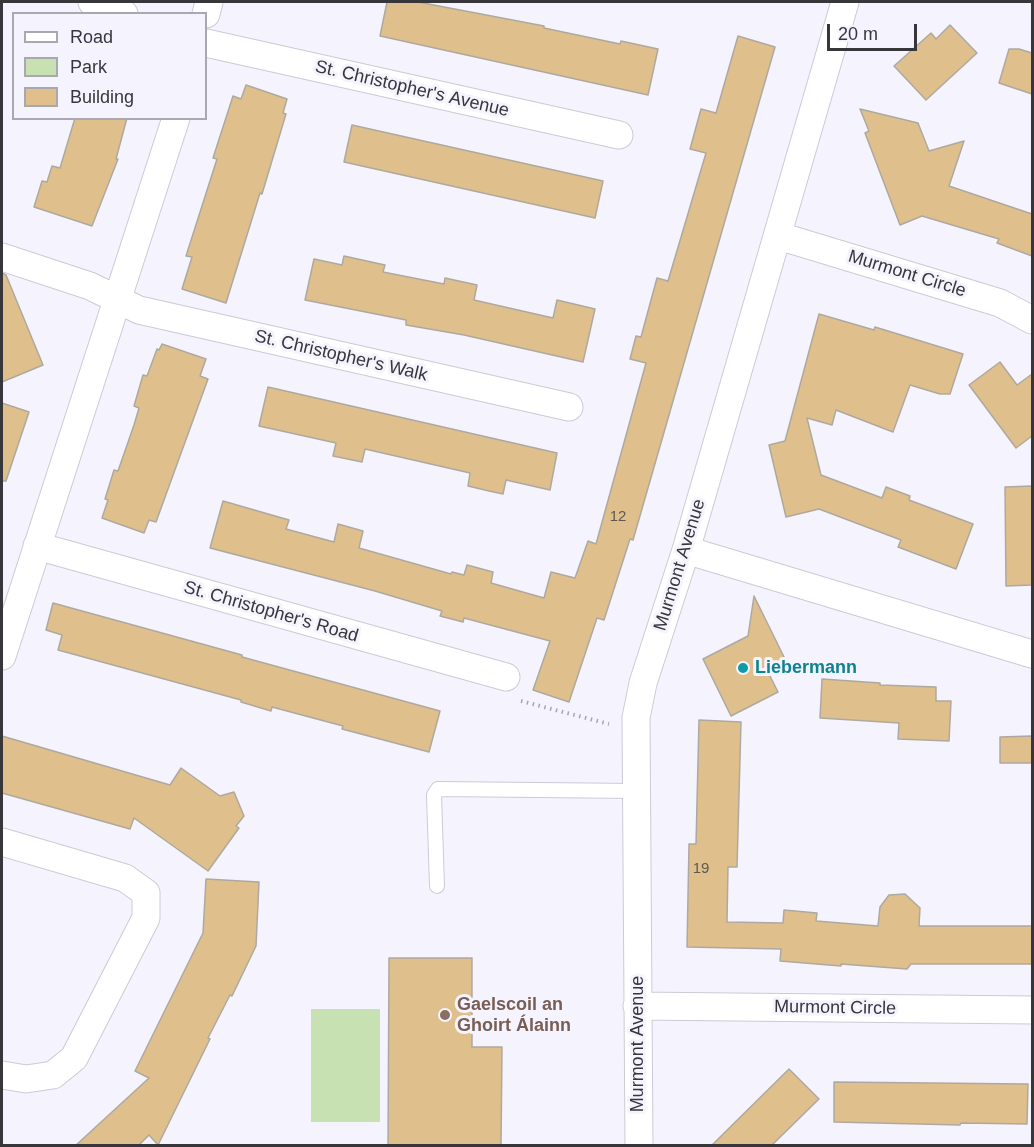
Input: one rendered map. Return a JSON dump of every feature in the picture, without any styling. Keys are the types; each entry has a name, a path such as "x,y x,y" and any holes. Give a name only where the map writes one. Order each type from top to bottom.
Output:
{"street":[{"path":"92,2 119,12"},
{"name":"Murmont Avenue","path":"639,1146 636,718 643,683 686,550 779,236 819,86 845,2"},
{"name":"St. Christopher's Avenue","path":"207,43 619,135"},
{"path":"2,656 175,120"},
{"name":"Murmont Circle","path":"779,236 1000,303 1032,320"},
{"name":"St. Christopher's Walk","path":"2,257 90,286 139,310 568,407"},
{"name":"St. Christopher's Road","path":"37,546 506,677"},
{"path":"686,550 1032,654"},
{"path":"2,842 125,878 146,892 146,918 74,1058 53,1075 26,1078 2,1075"},
{"name":"Murmont Circle","path":"637,1006 1032,1010"}],"lane":[{"path":"437,886 434,795 438,789 637,791"}],"path":[{"path":"506,677 499,695 636,731"}],"green space":[{"path":"311,1009 380,1009 380,1122 311,1122"}],"building":[{"path":"387,2 418,2 544,26 544,28 620,44 621,41 658,49 648,95 380,36"},
{"path":"950,25 977,53 926,100 894,66 931,33 936,39"},
{"path":"738,36 775,47 633,540 630,539 604,620 597,618 569,702 533,690 550,641 464,618 463,622 440,616 442,611 375,591 210,548 223,501 289,520 286,529 334,542 338,524 363,531 359,548 451,574 452,572 464,575 467,565 493,572 491,583 544,598 551,572 575,578 588,541 596,544 646,363 630,359 636,336 641,337 657,278 668,281 706,153 690,149 701,109 716,113"},
{"path":"1009,49 1032,53 1032,94 999,83"},
{"path":"246,85 287,99 283,113 286,114 226,303 182,289 192,257 186,256 217,159 213,158 233,96 241,99"},
{"path":"860,109 918,123 929,151 964,141 949,186 1032,214 1032,256 997,243 999,239 922,216 900,225 865,133 869,131"},
{"path":"74,120 126,120 116,159 118,159 92,226 34,207 42,181 47,182 52,166 60,168"},
{"path":"352,125 603,181 595,218 344,162"},
{"path":"344,256 385,265 383,272 444,284 445,278 477,285 474,300 553,318 557,300 595,309 583,362 464,335 406,325 406,320 305,300 314,259 342,265"},
{"path":"2,273 6,275 43,365 2,382"},
{"path":"819,314 874,330 875,327 963,354 950,394 940,394 910,385 893,432 836,410 832,425 807,418 821,475 882,498 886,487 910,496 909,500 973,524 956,569 898,547 901,540 819,509 786,517 769,445 785,441"},
{"path":"162,344 206,359 200,376 208,379 156,522 149,520 144,533 102,518 114,470 118,471 139,408 134,406 143,375 147,376 157,349 159,350"},
{"path":"1000,362 1017,385 1032,374 1032,436 1016,448 969,385"},
{"path":"268,387 557,453 550,490 506,480 503,494 489,491 468,486 470,473 365,449 362,462 333,456 336,443 259,426"},
{"path":"2,403 29,412 6,481 2,481"},
{"path":"1032,486 1032,585 1006,586 1005,487"},
{"name":"Liebermann","path":"754,596 787,663 768,672 778,692 731,716 703,659 748,636"},
{"path":"53,603 440,711 429,752 342,729 343,726 272,707 271,711 241,702 241,700 58,650 62,635 46,630"},
{"path":"822,679 880,683 880,685 936,687 936,701 951,701 949,741 898,739 899,723 820,718"},
{"path":"699,720 741,722 737,867 728,867 727,922 783,923 784,910 817,913 816,921 878,926 880,907 889,895 905,894 920,908 919,926 1032,926 1032,964 911,964 907,969 841,964 841,966 780,961 781,949 687,947 689,844 696,844"},
{"path":"2,736 170,785 181,768 220,796 234,792 244,816 236,826 239,828 208,871 134,818 130,829 2,793"},
{"path":"1032,736 1032,763 1000,763 1000,737"},
{"path":"206,879 259,882 256,946 232,996 230,995 208,1038 210,1039 158,1145 149,1135 138,1146 75,1146 149,1078 135,1071 203,933"},
{"name":"Gaelscoil an Ghoirt Álainn","path":"389,958 472,958 472,1047 502,1047 501,1146 388,1146"},
{"path":"789,1069 819,1099 771,1146 711,1146"},
{"path":"834,1082 1028,1084 1027,1124 834,1122"}],"place":[{"name":"Liebermann","path":"743,668"},
{"name":"Gaelscoil an Ghoirt Álainn","path":"445,1015"}]}
